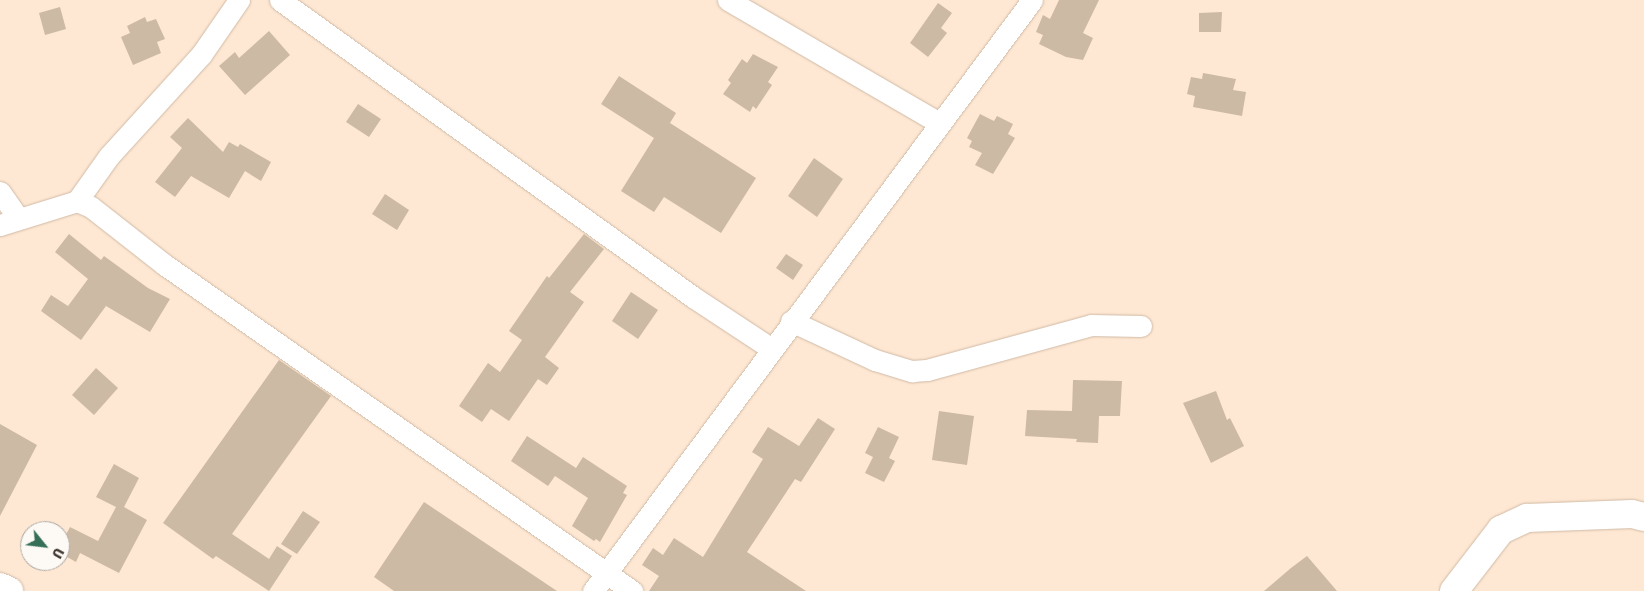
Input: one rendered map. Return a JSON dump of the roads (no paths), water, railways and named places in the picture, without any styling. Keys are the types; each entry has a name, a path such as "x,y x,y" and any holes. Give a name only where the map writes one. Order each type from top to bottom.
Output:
{"main road":[{"path":"1454,591 1501,530 1527,518 1632,514 1644,517"},
{"path":"0,587 9,591"}],"street":[{"path":"0,192 9,222 77,201 109,156 201,55 238,0"},
{"path":"280,0 693,297 772,349"},
{"path":"728,0 938,122"},
{"path":"593,591 938,122 1032,0"},
{"path":"77,201 91,207 165,265 352,398 632,591"},
{"path":"791,321 875,360 912,371 927,370 1091,325 1141,326"}]}
